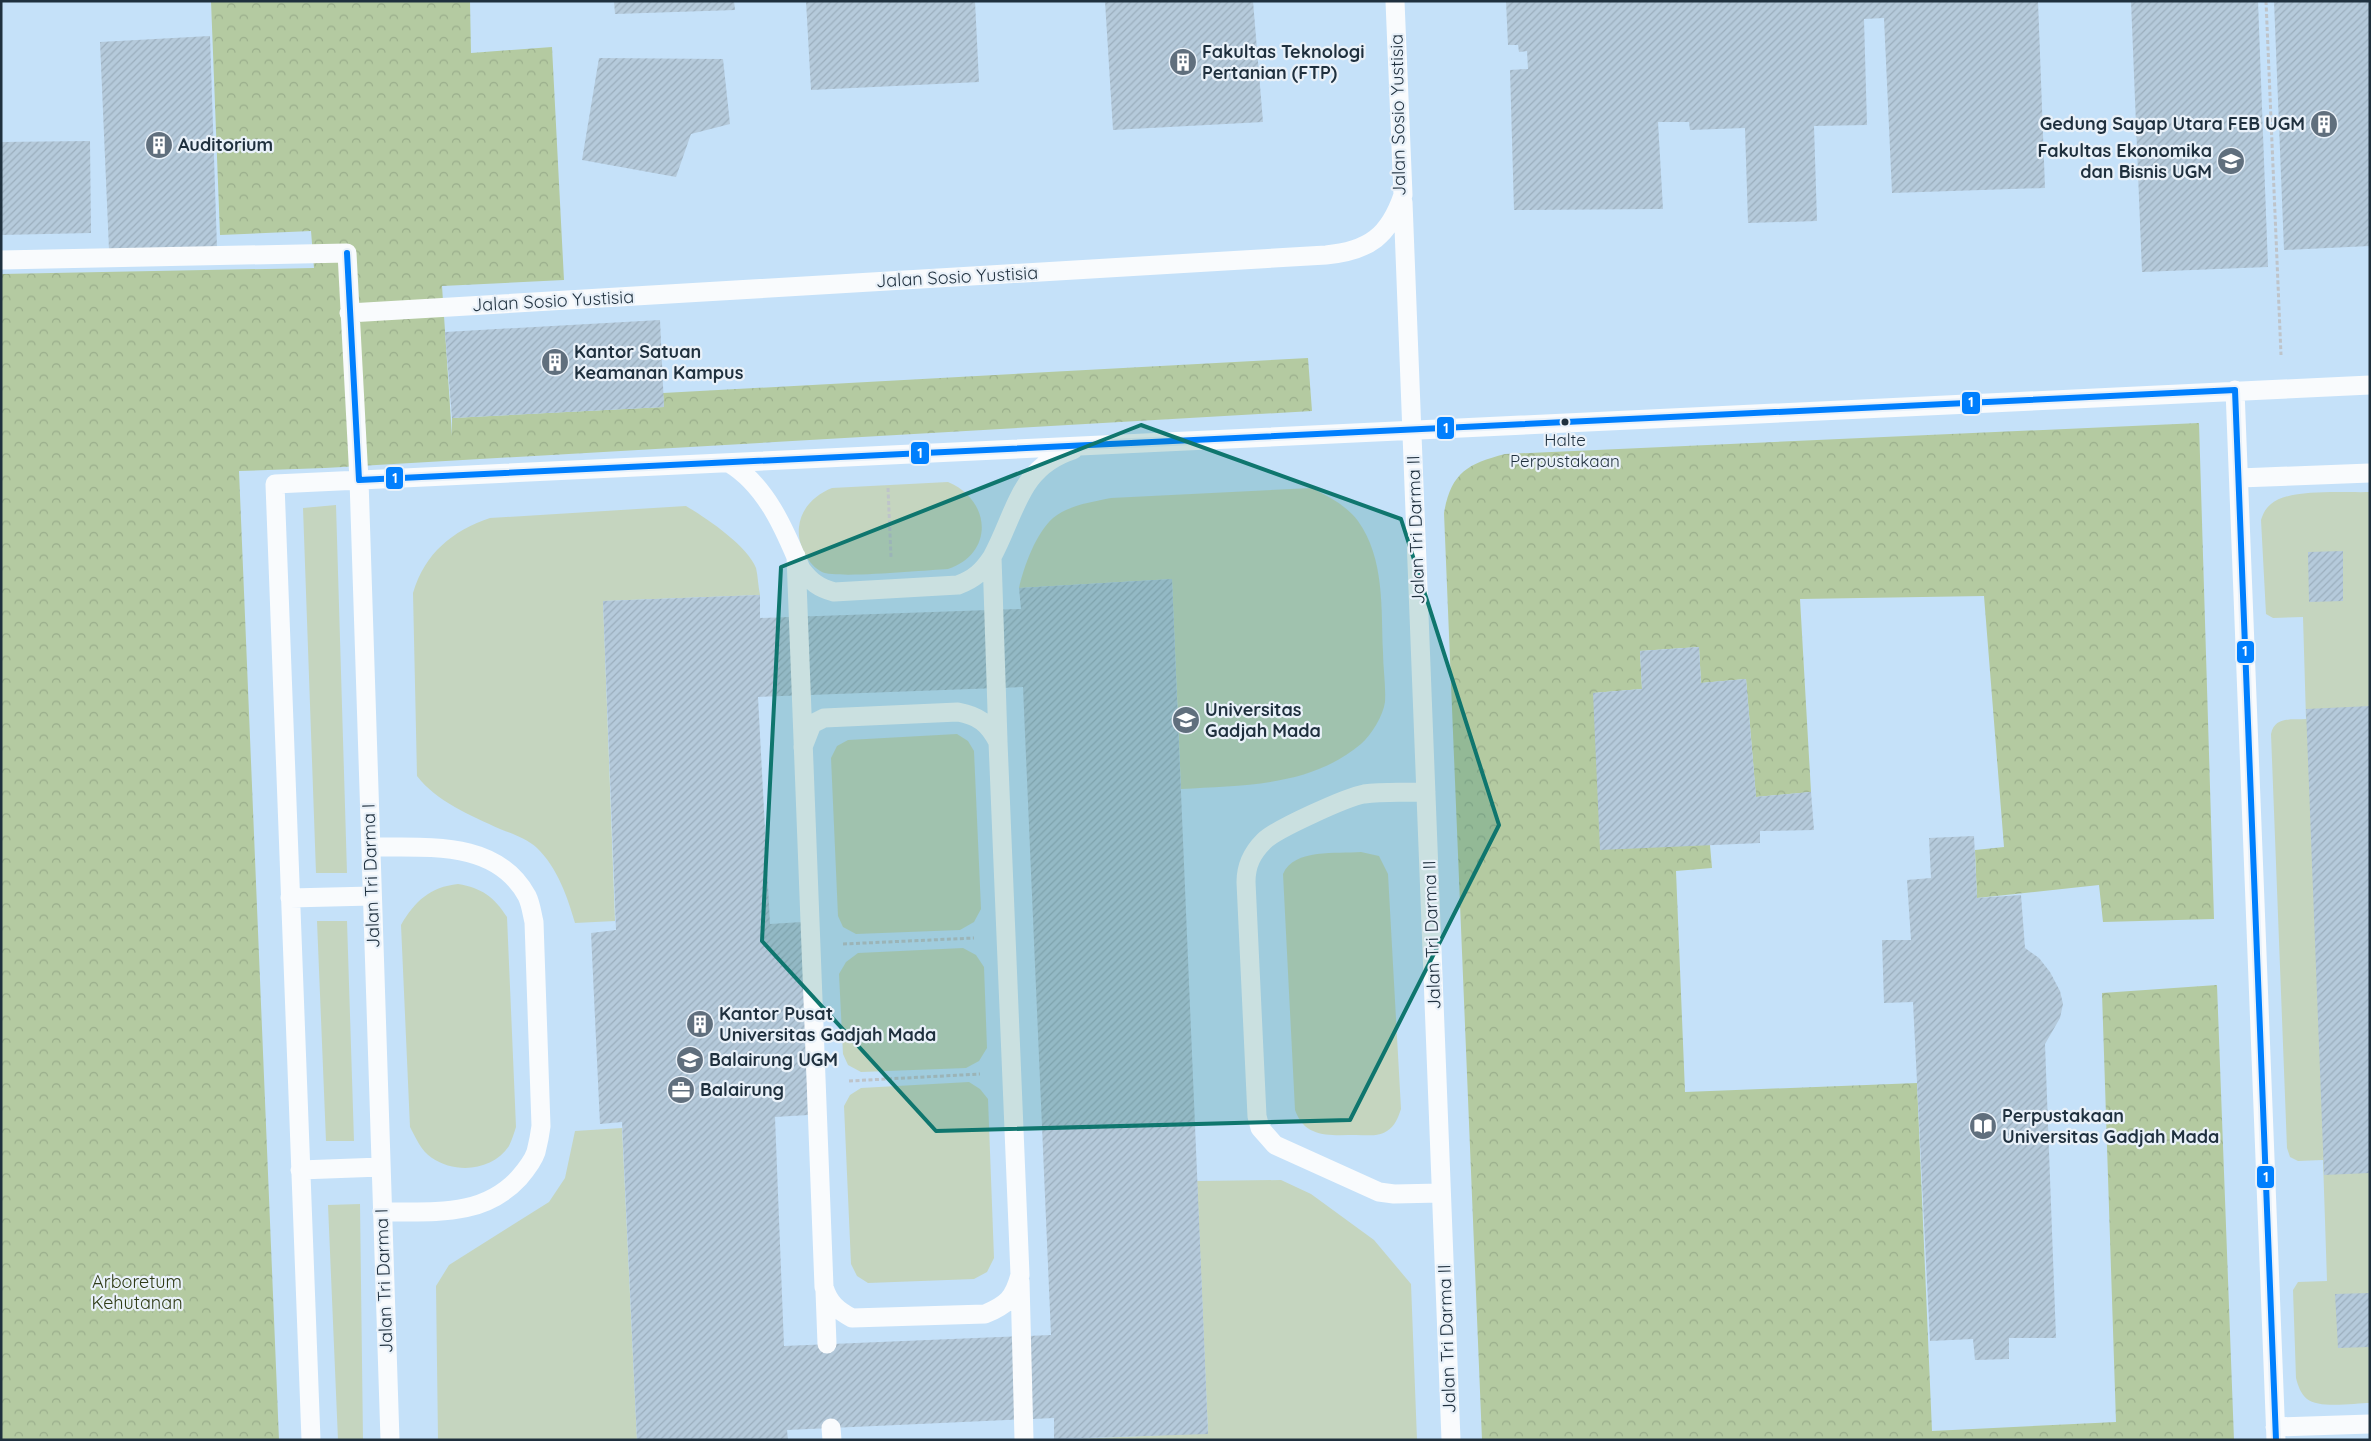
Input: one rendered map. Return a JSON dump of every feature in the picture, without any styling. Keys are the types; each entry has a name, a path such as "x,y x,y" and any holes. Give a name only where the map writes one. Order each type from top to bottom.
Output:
{"lane":[{"name":"Jalan Sosio Yustisia","path":"349,313 1345,253 1370,243 1379,236 1396,214 1402,195 1395,1"},
{"name":"Jalan Tri Darma II","path":"1402,195 1451,1440"},
{"path":"1,260 346,253 349,313"},
{"name":"Jalan Tri Darma I","path":"349,313 359,480 390,1440"},
{"path":"311,1440 275,484 2370,385"},
{"path":"2235,390 2276,1433 2370,1424"},
{"path":"729,463 743,471 762,492 806,575 820,588 834,592 958,585 973,579 984,569 992,557 1032,475 1053,458 1089,445"},
{"path":"2238,478 2370,473"},
{"path":"796,556 827,1344"},
{"path":"992,557 1010,1073 1020,1275 1024,1440"},
{"path":"803,747 812,724 824,718 958,712 975,715 990,726 998,742"},
{"path":"1426,792 1365,794 1338,802 1265,839 1250,858 1246,869 1246,882 1257,1116 1260,1128 1280,1148 1379,1192 1394,1194 1441,1193"},
{"path":"371,847 450,848 477,854 499,865 516,879 528,898 534,922 541,1116 536,1154 509,1189 487,1203 465,1209 382,1212"},
{"path":"290,898 372,896"},
{"path":"300,1170 381,1167"},
{"path":"824,1286 828,1300 838,1311 852,1318 985,1314 1001,1308 1016,1293 1020,1275"}],"path":[{"path":"2266,1 2282,388"},
{"path":"886,455 893,589"},
{"path":"812,946 1006,936"},
{"path":"816,1082 1010,1073"}],"highlighted area":[{"path":"1141,425 1401,519 1499,825 1350,1120 936,1131 762,941 781,567"}],"shaded area":[{"name":"Universitas Gadjah Mada","path":"1,1 2370,1 2370,1440 1,1440"}],"green space":[{"name":"Arboretum Kehutanan","path":"211,1 470,1 471,53 552,47 564,280 442,286 452,436 452,418 664,407 663,393 1308,358 1312,411 325,468 239,471 279,1440 1,1440 1,274 314,268 311,231 220,235"},
{"path":"2199,423 2214,919 2103,922 2099,885 1977,898 1975,850 2004,847 1984,596 1800,599 1811,792 1756,797 1746,679 1701,683 1699,647 1640,651 1642,689 1593,693 1710,845 1712,868 1676,871 1685,1092 1917,1083 1932,1431 2116,1422 2102,993 2217,985 2234,1440 1482,1440 1444,513 1447,499 1456,479 1463,472 1480,462 1505,454"},
{"path":"948,482 962,490 973,501 979,513 982,526 980,539 974,551 963,561 948,569 845,575 831,574 822,572 812,564 801,546 799,527 806,508 815,498 832,488"},
{"path":"1312,488 1337,502 1353,515 1367,536 1373,551 1380,585 1381,602 1385,696 1382,713 1373,730 1361,744 1341,758 1320,769 1275,781 1181,789 1172,579 1019,588 1032,550 1047,524 1059,514 1073,507 1111,498"},
{"path":"2370,492 2370,1403 2328,1405 2307,1399 2300,1390 2296,1378 2293,1290 2298,1282 2327,1281 2323,1160 2298,1161 2290,1157 2287,1148 2271,734 2276,724 2280,722 2290,719 2306,719 2303,617 2273,618 2266,614 2261,520 2267,508 2279,499 2304,493"},
{"path":"336,505 347,873 316,873 303,508"},
{"path":"686,506 725,533 744,550 756,568 760,595 603,601 615,921 575,923 556,873 537,848 520,837 489,824 444,801 417,776 413,593 425,566 442,545 476,523 490,518"},
{"path":"957,734 968,741 974,751 981,909 974,922 960,930 856,934 843,927 838,916 831,758 837,746 848,740"},
{"path":"1361,852 1379,856 1388,874 1401,1109 1394,1124 1383,1133 1372,1135 1328,1135 1312,1131 1305,1126 1295,1110 1283,874 1296,860 1306,856"},
{"path":"458,884 487,894 507,917 516,1127 509,1146 493,1161 483,1165 462,1168 442,1163 428,1155 419,1144 410,1127 401,925 412,909 424,897 439,888"},
{"path":"317,921 347,921 354,1141 326,1141"},
{"path":"963,948 976,955 984,967 987,1048 979,1061 966,1068 861,1072 848,1065 843,1054 839,974 846,962 858,953"},
{"path":"969,1082 980,1089 988,1099 994,1258 987,1272 974,1279 868,1283 857,1276 851,1264 844,1106 850,1095 861,1088"},
{"path":"622,1128 637,1440 438,1440 436,1286 449,1265 549,1202 565,1178 575,1131"},
{"path":"1281,1180 1311,1194 1374,1240 1411,1284 1417,1440 1054,1440 1208,1433 1197,1181"},
{"path":"360,1204 363,1440 338,1440 328,1205"}],"building":[{"path":"614,1 734,1 735,10 615,14"},
{"path":"806,1 975,1 979,82 811,90"},
{"name":"Fakultas Teknologi Pertanian (FTP)","path":"1105,1 1253,1 1263,122 1113,130"},
{"path":"1506,1 2038,1 2045,188 1892,193 1884,18 1864,19 1867,125 1814,126 1817,221 1748,223 1745,128 1690,130 1689,122 1658,122 1663,209 1514,210 1510,70 1528,69 1527,51 1519,52 1518,45 1508,45"},
{"path":"2131,1 2258,1 2268,267 2142,272"},
{"name":"Gedung Sayap Utara FEB UGM","path":"2274,1 2370,1 2370,246 2284,250"},
{"name":"Auditorium","path":"210,36 217,248 109,250 100,42"},
{"path":"599,58 723,59 730,124 691,134 676,177 582,160"},
{"path":"90,141 91,233 1,235 1,142"},
{"name":"Kantor Satuan Keamanan Kampus","path":"660,320 664,407 452,418 445,332"},
{"path":"2343,551 2343,601 2309,602 2308,552"},
{"name":"Kantor Pusat Universitas Gadjah Mada","path":"1172,579 1208,1434 1054,1439 1054,1418 787,1430 788,1440 637,1440 622,1122 600,1124 591,933 616,930 603,601 760,595 760,618 1021,609 1019,588","holes":["1023,687 1051,1335 784,1346 775,1117 808,1115 802,922 770,924 758,697"]},
{"path":"1699,647 1701,683 1746,679 1756,797 1811,792 1814,830 1760,831 1760,843 1600,850 1593,693 1642,689 1640,651"},
{"path":"2370,706 2370,1173 2324,1175 2306,709"},
{"name":"Perpustakaan Universitas Gadjah Mada","path":"1974,836 1977,898 2021,895 2025,948 2039,958 2050,972 2060,991 2063,1004 2060,1018 2045,1044 2056,1338 2009,1338 2009,1359 1975,1360 1973,1339 1930,1341 1913,1002 1884,1003 1882,940 1911,940 1907,880 1931,878 1929,838"},
{"path":"2370,1293 2370,1347 2338,1348 2335,1294"}],"transit line":[{"name":"1","path":"347,253 359,480 2235,390 2276,1440"}],"place":[{"name":"Fakultas Teknologi Pertanian (FTP)","path":"1183,62"},
{"name":"Gedung Sayap Utara FEB UGM","path":"2324,124"},
{"name":"Auditorium","path":"159,145"},
{"name":"Fakultas Ekonomika dan Bisnis UGM","path":"2231,161"},
{"name":"Kantor Satuan Keamanan Kampus","path":"555,362"},
{"name":"Halte Perpustakaan","path":"1565,422"},
{"name":"Universitas Gadjah Mada","path":"1186,720"},
{"name":"Kantor Pusat Universitas Gadjah Mada","path":"700,1024"},
{"name":"Balairung UGM","path":"690,1060"},
{"name":"Balairung","path":"681,1090"},
{"name":"Perpustakaan Universitas Gadjah Mada","path":"1983,1126"}]}
